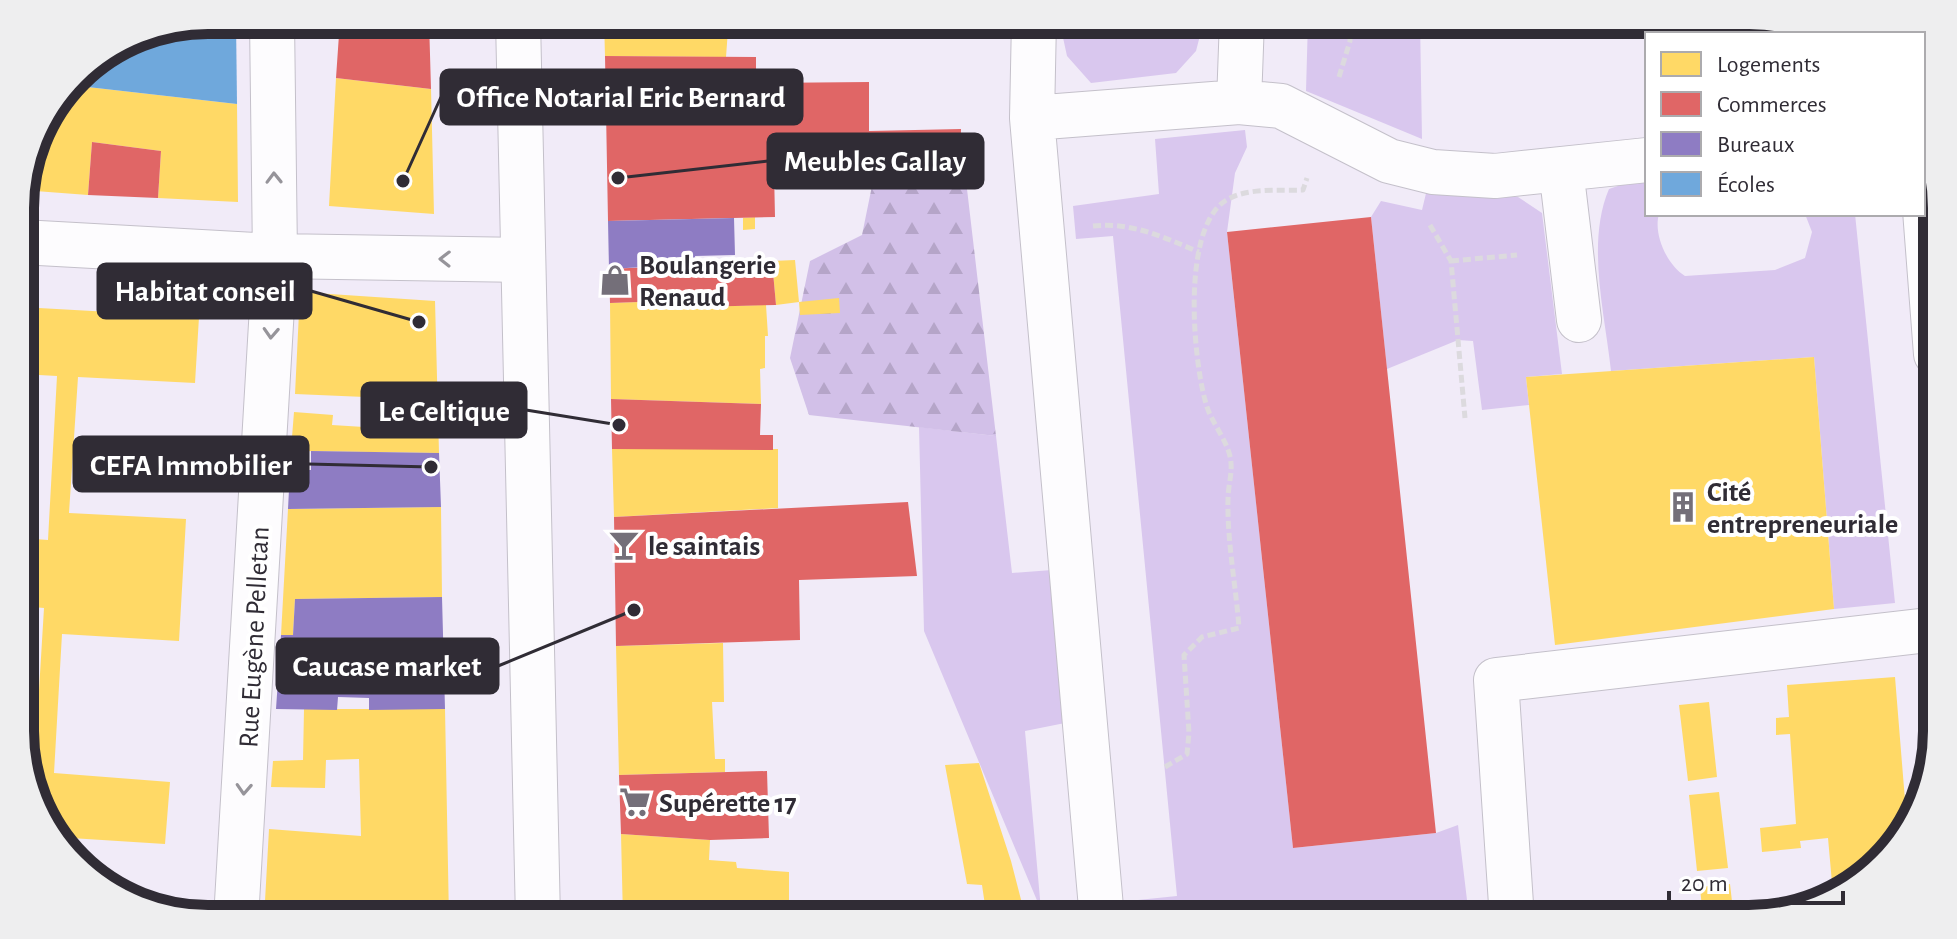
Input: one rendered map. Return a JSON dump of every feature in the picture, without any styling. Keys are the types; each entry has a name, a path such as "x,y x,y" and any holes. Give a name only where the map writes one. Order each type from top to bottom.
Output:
{"street":[{"name":"Rue Eugène Pelletan","path":"237,905 275,256 272,34"},
{"path":"518,34 538,905"},
{"path":"1034,34 1032,118 1101,905"},
{"path":"1239,102 1241,34"},
{"path":"1032,118 1239,102 1281,106 1389,161 1433,172 1495,176 1645,160"},
{"path":"1561,169 1579,320"},
{"path":"34,243 275,256 523,260"},
{"path":"1511,905 1496,680 1923,631"}],"path":[{"path":"1165,767 1187,754 1189,733 1184,655 1202,637 1239,628 1228,500 1232,461 1207,407 1197,340 1195,314 1199,252 1214,211 1226,201 1256,192 1303,190 1350,34"},
{"path":"1429,223 1451,261 1465,418"},
{"path":"1042,231 1123,225 1199,252"},
{"path":"1451,261 1519,254"}],"shaded area":[{"path":"1062,34 1200,34 1196,51 1176,73 1091,83 1067,56"},
{"path":"1308,34 1420,34 1422,139 1306,91"},
{"path":"1245,130 1247,147 1235,173 1227,232 1293,848 1436,833 1458,825 1467,900 1409,905 1138,905 1138,900 1177,896 1113,236 1076,239 1073,206 1159,194 1155,139"},
{"path":"1645,177 1645,216 1659,216 1658,231 1663,248 1672,264 1685,276 1775,270 1805,258 1812,232 1806,216 1855,216 1895,603 1834,609 1814,357 1611,371 1598,255 1602,210 1609,189"},
{"path":"1428,185 1518,197 1542,213 1562,374 1526,377 1529,405 1482,410 1473,341 1458,340 1387,369 1371,217 1381,201 1422,210"},
{"path":"919,427 996,436 1012,573 1052,570 1065,723 1025,731 1041,905 1039,905 924,631"}],"green space":[{"path":"965,172 996,436 809,415 790,358 810,261 862,235 873,181"}],"building: Logements":[{"path":"604,34 728,34 726,57 605,56"},
{"path":"336,78 431,89 434,214 329,206"},
{"path":"83,87 237,104 238,202 158,198 161,151 92,142 88,195 35,191 47,142 63,111"},
{"path":"755,217 755,229 743,230 743,218"},
{"path":"795,260 799,302 776,305 772,261"},
{"path":"300,292 435,301 439,453 300,451 300,462 290,462 294,412 333,415 332,425 364,427 365,397 295,394"},
{"path":"839,298 840,313 800,315 799,302"},
{"path":"696,300 696,307 766,305 768,336 765,336 765,368 760,369 761,404 611,399 610,303"},
{"path":"34,308 199,317 195,383 78,377 69,513 186,519 179,641 62,634 54,773 170,782 165,844 71,838 57,818 40,776 35,755 44,608 34,607 34,539 48,540 57,376 34,375"},
{"name":"Cité entrepreneuriale","path":"1814,357 1834,609 1555,645 1526,377"},
{"path":"612,449 778,449 778,508 614,517"},
{"path":"441,507 442,597 295,599 293,635 281,635 288,509"},
{"path":"723,643 724,702 712,702 715,759 725,759 725,772 619,775 616,646"},
{"path":"1895,677 1905,806 1887,837 1872,854 1832,884 1828,838 1800,841 1801,848 1762,852 1760,828 1796,824 1790,734 1776,735 1776,718 1789,717 1787,685"},
{"path":"1709,702 1717,777 1688,781 1679,705"},
{"path":"304,709 445,709 449,905 265,905 269,829 361,836 359,759 326,760 325,788 271,787 273,761 303,760"},
{"path":"979,763 1022,905 985,905 982,885 967,884 945,765"},
{"path":"1719,792 1728,868 1697,871 1689,795"},
{"path":"621,834 710,840 709,860 736,862 737,868 789,872 789,905 623,905"},
{"path":"1730,884 1732,905 1702,905 1700,887"}],"building: Commerces":[{"path":"339,34 429,34 431,89 336,78"},
{"path":"605,56 756,57 756,83 869,82 869,131 961,129 960,168 774,171 775,217 608,221"},
{"path":"92,142 161,151 158,198 88,195"},
{"path":"1371,217 1436,833 1293,848 1227,232"},
{"path":"772,261 776,305 696,307 696,300 610,303 609,269"},
{"path":"611,399 761,404 760,435 773,435 773,450 612,449"},
{"path":"908,502 917,576 799,580 800,640 616,646 614,517"},
{"path":"767,771 769,838 710,840 621,834 619,775"}],"building: Bureaux":[{"path":"734,218 735,255 695,256 696,264 609,269 608,221"},
{"path":"311,451 439,453 441,507 288,509 290,470 311,470"},
{"path":"442,597 445,709 369,710 369,698 338,697 337,710 276,709 281,635 293,635 295,599"}],"building: Écoles":[{"path":"197,34 236,34 237,104 83,87 111,63 152,43"}],"place":[{"name":"Meubles Gallay","path":"618,178"},
{"name":"Office Notarial Eric Bernard","path":"403,181"},
{"name":"Boulangerie Renaud","path":"615,280"},
{"name":"Habitat conseil","path":"419,322"},
{"name":"Le Celtique","path":"619,425"},
{"name":"CEFA Immobilier","path":"431,467"},
{"name":"Cité entrepreneuriale","path":"1683,507"},
{"name":"le saintais","path":"624,545"},
{"name":"Caucase market","path":"634,610"},
{"name":"Supérette 17","path":"635,802"}]}
